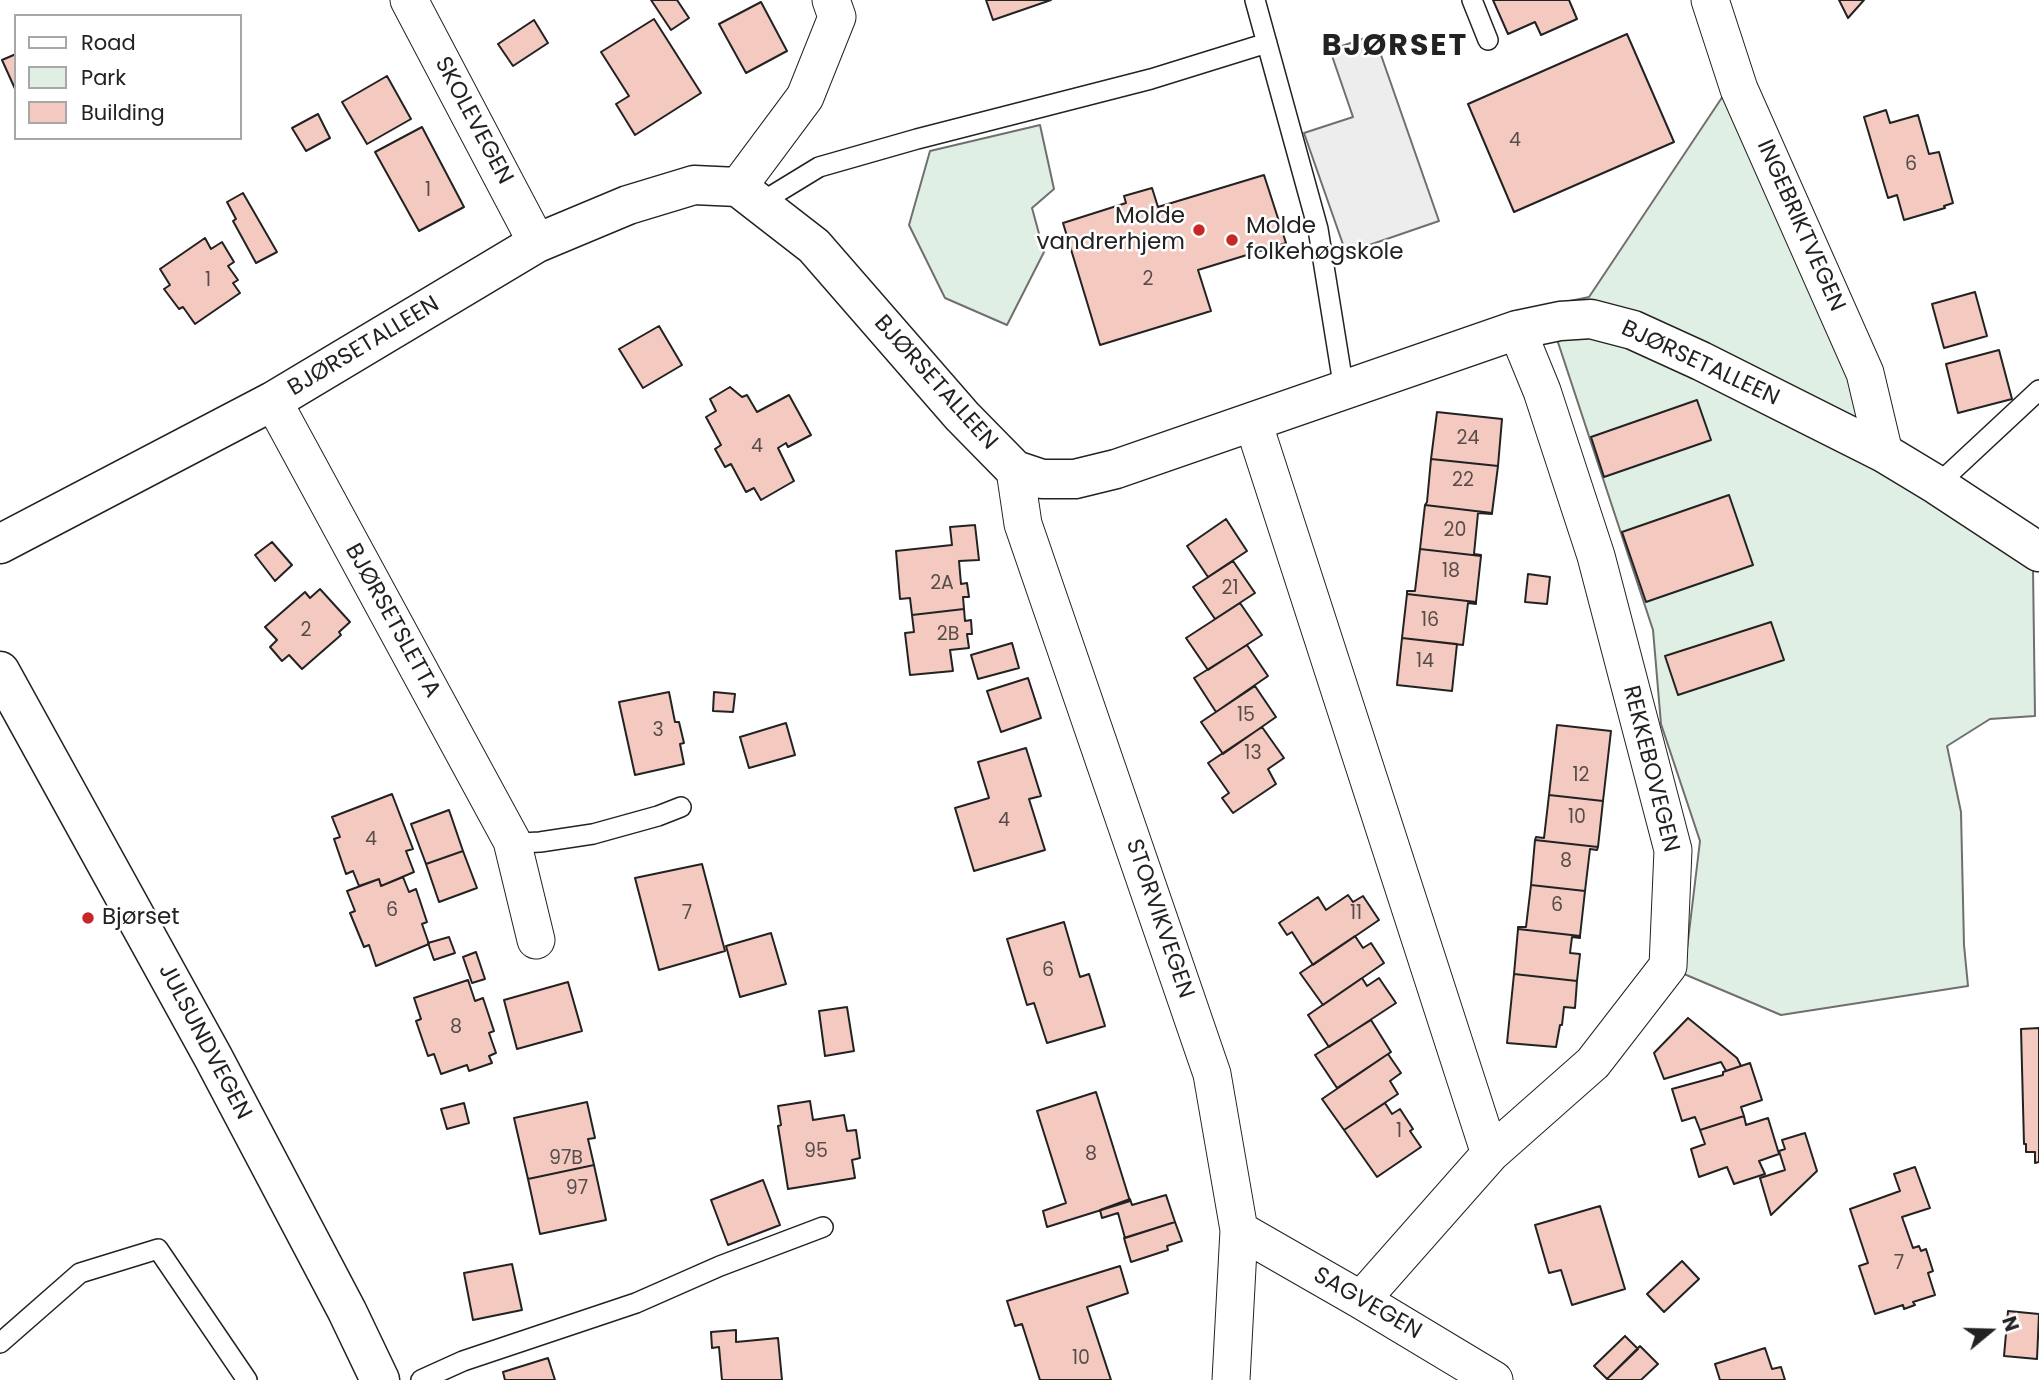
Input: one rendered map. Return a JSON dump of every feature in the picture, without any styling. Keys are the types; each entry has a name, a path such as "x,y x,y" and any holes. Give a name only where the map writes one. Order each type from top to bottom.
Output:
{"main road":[{"name":"BJØRSETALLEEN","path":"0,544 273,401 537,243 628,205 694,185 749,195 814,246 962,416 1014,470 1042,480 1075,480 1116,469 1517,330 1560,321 1591,319 1633,330 1701,361 1884,453 2039,552"},
{"name":"JULSUNDVEGEN","path":"0,671 220,1069 347,1311 380,1380"}],"street":[{"name":"SKOLEVEGEN","path":"410,0 537,243"},
{"path":"749,195 805,97 837,17 831,0"},
{"name":"INGEBRIKTVEGEN","path":"1710,0 1739,89 1865,373 1884,453"},
{"name":"REKKEBOVEGEN","path":"1361,1300 1490,1154 1593,1063 1668,966 1673,850 1596,556 1542,391 1517,330"},
{"name":"BJØRSETSLETTA","path":"273,401 512,841 536,940"},
{"path":"1253,422 1490,1154"},
{"name":"STORVIKVEGEN","path":"1014,470 1023,524 1212,1074 1239,1230 1231,1380"},
{"name":"SAGVEGEN","path":"1239,1230 1494,1380"}],"lane":[{"path":"1472,0 1488,40"},
{"path":"1262,4 1267,43 1318,229 1344,390"},
{"path":"749,195 819,167 1151,79 1267,43"},
{"path":"1937,485 2039,390"},
{"path":"512,841 540,842 593,834 681,807"},
{"path":"421,1380 463,1361 636,1303 720,1266 822,1227"},
{"path":"0,1343 79,1273 158,1250 247,1380"}],"green space":[{"path":"1723,96 1872,423 2033,568 2035,716 1990,719 1947,746 1961,812 1964,945 1968,986 1781,1015 1684,974 1700,841 1661,724 1653,630 1546,306 1589,297"},
{"path":"1040,125 1054,189 1032,208 1044,252 1007,325 945,298 909,225 930,151"}],"shaded area":[{"path":"1374,35 1439,221 1346,253 1304,133 1353,117 1330,50"}],"building":[{"path":"651,0 677,0 689,18 671,30"},
{"path":"986,0 1051,0 993,20"},
{"path":"1493,0 1569,0 1577,19 1541,35 1535,22 1508,34"},
{"path":"1839,0 1864,0 1848,18"},
{"path":"761,2 787,51 746,73 719,24"},
{"path":"654,19 701,93 635,135 616,104 629,96 601,52"},
{"path":"534,20 548,43 513,66 498,44"},
{"path":"1627,34 1674,142 1514,212 1468,104"},
{"path":"14,55 14,87 2,60"},
{"path":"387,76 411,119 367,144 342,102"},
{"path":"1886,110 1890,123 1918,115 1929,154 1939,152 1953,203 1944,206 1945,208 1904,220 1897,195 1888,198 1864,117"},
{"path":"318,114 330,138 306,151 292,128"},
{"path":"422,127 464,207 419,231 375,152"},
{"path":"1264,175 1286,243 1198,270 1211,311 1100,345 1063,223 1126,203 1124,196 1152,188 1158,207"},
{"path":"243,193 277,252 256,263 233,221 236,219 227,202"},
{"path":"205,238 211,249 222,242 234,262 228,266 238,280 233,283 240,293 195,324 183,307 179,309 164,289 170,285 160,269"},
{"path":"1975,292 1987,336 1944,348 1932,304"},
{"path":"659,326 682,365 643,388 619,349"},
{"path":"1999,350 2012,399 1958,413 1946,364"},
{"path":"730,387 742,397 747,395 757,412 789,395 811,435 788,447 786,443 778,448 794,481 761,500 754,488 746,492 731,464 725,467 715,449 721,445 706,417 716,411 710,399"},
{"path":"1697,400 1711,440 1604,477 1591,437"},
{"path":"1437,412 1502,419 1498,466 1431,459"},
{"path":"1431,459 1498,466 1492,513 1425,505"},
{"path":"1729,495 1753,565 1646,602 1622,532"},
{"path":"1425,505 1492,513 1478,513 1474,554 1481,556 1420,549"},
{"path":"1226,519 1247,551 1208,577 1187,546"},
{"path":"975,525 979,560 959,561 961,584 967,583 969,597 963,597 964,609 912,615 910,598 900,599 896,551 952,545 950,527"},
{"path":"272,542 292,565 275,581 255,555"},
{"path":"1420,549 1481,556 1476,602 1407,594 1407,591 1415,591"},
{"path":"1233,561 1255,593 1215,619 1193,587"},
{"path":"1528,574 1550,577 1547,604 1525,602"},
{"path":"320,589 350,622 339,632 341,635 302,669 289,655 282,661 270,647 277,640 265,627 305,592 310,598"},
{"path":"1407,594 1476,602 1468,603 1463,645 1402,638"},
{"path":"1240,603 1262,635 1208,670 1186,638"},
{"path":"964,609 965,621 971,620 972,634 967,634 969,648 950,650 953,671 910,675 905,633 914,632 912,615"},
{"path":"1771,622 1784,660 1678,695 1665,656"},
{"path":"1402,638 1457,644 1452,691 1397,685"},
{"path":"1012,643 1019,668 978,679 971,655"},
{"path":"1247,645 1268,676 1216,712 1194,678"},
{"path":"1028,678 1041,718 1001,732 987,691"},
{"path":"1255,686 1276,717 1223,754 1201,722"},
{"path":"669,692 675,722 679,722 684,743 680,744 684,764 635,775 619,702"},
{"path":"714,692 735,694 733,712 713,711"},
{"path":"786,723 795,755 749,768 740,737"},
{"path":"1557,725 1611,731 1603,801 1549,795"},
{"path":"1262,727 1284,758 1268,769 1276,784 1233,813 1222,798 1229,793 1208,763"},
{"path":"1026,748 1041,796 1029,799 1045,850 974,871 955,808 989,798 978,762"},
{"path":"392,794 413,849 406,851 414,872 381,886 379,879 359,886 353,871 346,874 334,839 340,837 332,817"},
{"path":"1549,795 1603,801 1598,847 1535,840 1536,837 1544,838"},
{"path":"449,810 463,851 426,864 411,824"},
{"path":"1535,840 1598,847 1597,850 1590,849 1585,891 1531,885"},
{"path":"463,851 477,888 439,902 426,864"},
{"path":"702,864 725,951 659,970 635,878"},
{"path":"403,877 409,892 416,889 427,922 422,924 429,944 376,966 369,945 364,947 350,913 355,911 347,891 379,879 381,886"},
{"path":"1531,885 1585,891 1580,936 1518,929 1526,927"},
{"path":"1348,895 1353,902 1363,896 1379,920 1313,965 1292,932 1287,935 1279,923 1318,897 1326,910"},
{"path":"1064,922 1080,977 1089,974 1105,1026 1047,1043 1034,1003 1027,1005 1007,939"},
{"path":"1518,929 1580,936 1572,937 1570,953 1580,954 1577,981 1514,974"},
{"path":"771,933 786,984 740,997 726,946"},
{"path":"1355,936 1363,948 1371,943 1384,963 1323,1005 1300,973"},
{"path":"449,937 455,953 434,960 428,943"},
{"path":"476,952 485,979 472,983 463,957"},
{"path":"1514,974 1577,981 1575,1008 1564,1007 1556,1047 1507,1043"},
{"path":"1362,978 1367,986 1379,978 1396,1003 1329,1047 1308,1015"},
{"path":"468,980 475,1001 483,998 494,1031 489,1033 496,1053 489,1056 492,1063 469,1071 467,1065 441,1074 434,1054 428,1056 416,1021 421,1019 414,998"},
{"path":"568,982 582,1031 517,1049 504,1000"},
{"path":"847,1007 854,1051 825,1056 819,1011"},
{"path":"1688,1018 1737,1058 1741,1066 1726,1071 1721,1062 1664,1079 1654,1053"},
{"path":"1371,1020 1391,1052 1337,1088 1315,1055"},
{"path":"2039,1028 2039,1162 2035,1163 2035,1152 2026,1152 2024,1144 2021,1029"},
{"path":"1388,1054 1401,1073 1390,1081 1398,1094 1344,1130 1322,1099"},
{"path":"1750,1063 1762,1100 1741,1107 1744,1116 1700,1130 1695,1117 1682,1121 1672,1089 1723,1075 1723,1072"},
{"path":"1096,1092 1130,1201 1047,1227 1043,1211 1066,1203 1037,1111"},
{"path":"810,1101 813,1120 844,1115 847,1131 856,1130 860,1158 852,1160 855,1178 788,1189 778,1126 781,1125 778,1106"},
{"path":"587,1102 595,1138 588,1139 594,1165 528,1179 514,1118"},
{"path":"464,1103 469,1123 447,1129 441,1109"},
{"path":"1385,1103 1392,1114 1400,1109 1421,1147 1377,1177 1344,1130"},
{"path":"1744,1116 1746,1125 1768,1118 1779,1154 1759,1161 1765,1174 1734,1184 1727,1167 1699,1177 1691,1149 1705,1144 1700,1130"},
{"path":"1805,1133 1817,1171 1771,1215 1760,1178 1785,1170 1779,1151 1785,1149 1782,1140"},
{"path":"594,1165 606,1220 540,1234 528,1179"},
{"path":"1915,1167 1930,1208 1902,1217 1913,1248 1919,1246 1921,1251 1926,1249 1933,1271 1928,1273 1935,1295 1913,1302 1915,1305 1904,1309 1903,1305 1875,1314 1859,1266 1868,1263 1850,1209 1900,1191 1894,1174"},
{"path":"763,1180 780,1225 728,1245 711,1200"},
{"path":"1166,1195 1175,1222 1125,1238 1118,1213 1102,1218 1100,1210 1130,1199 1132,1205"},
{"path":"1600,1206 1625,1289 1572,1305 1561,1270 1549,1273 1535,1225"},
{"path":"1175,1222 1182,1241 1167,1246 1168,1250 1131,1262 1124,1238"},
{"path":"1682,1261 1699,1279 1664,1312 1647,1294"},
{"path":"512,1264 522,1310 473,1320 464,1273"},
{"path":"1120,1266 1128,1293 1087,1307 1111,1380 1040,1380 1022,1324 1015,1326 1007,1301"},
{"path":"2008,1311 2039,1314 2037,1359 2004,1356"},
{"path":"736,1330 736,1342 778,1338 782,1380 722,1380 719,1347 712,1348 711,1332"},
{"path":"1625,1336 1638,1349 1607,1379 1594,1366"},
{"path":"1640,1346 1658,1364 1641,1380 1608,1380 1607,1379"},
{"path":"1765,1348 1772,1369 1781,1367 1785,1380 1720,1380 1715,1364"},
{"path":"548,1358 555,1380 505,1380 503,1372"}],"place":[{"name":"Molde vandrerhjem","path":"1199,230"},
{"name":"Molde folkehøgskole","path":"1232,240"},
{"name":"Bjørset","path":"88,918"}],"district":[{"name":"BJØRSET","path":"1395,47"}]}
